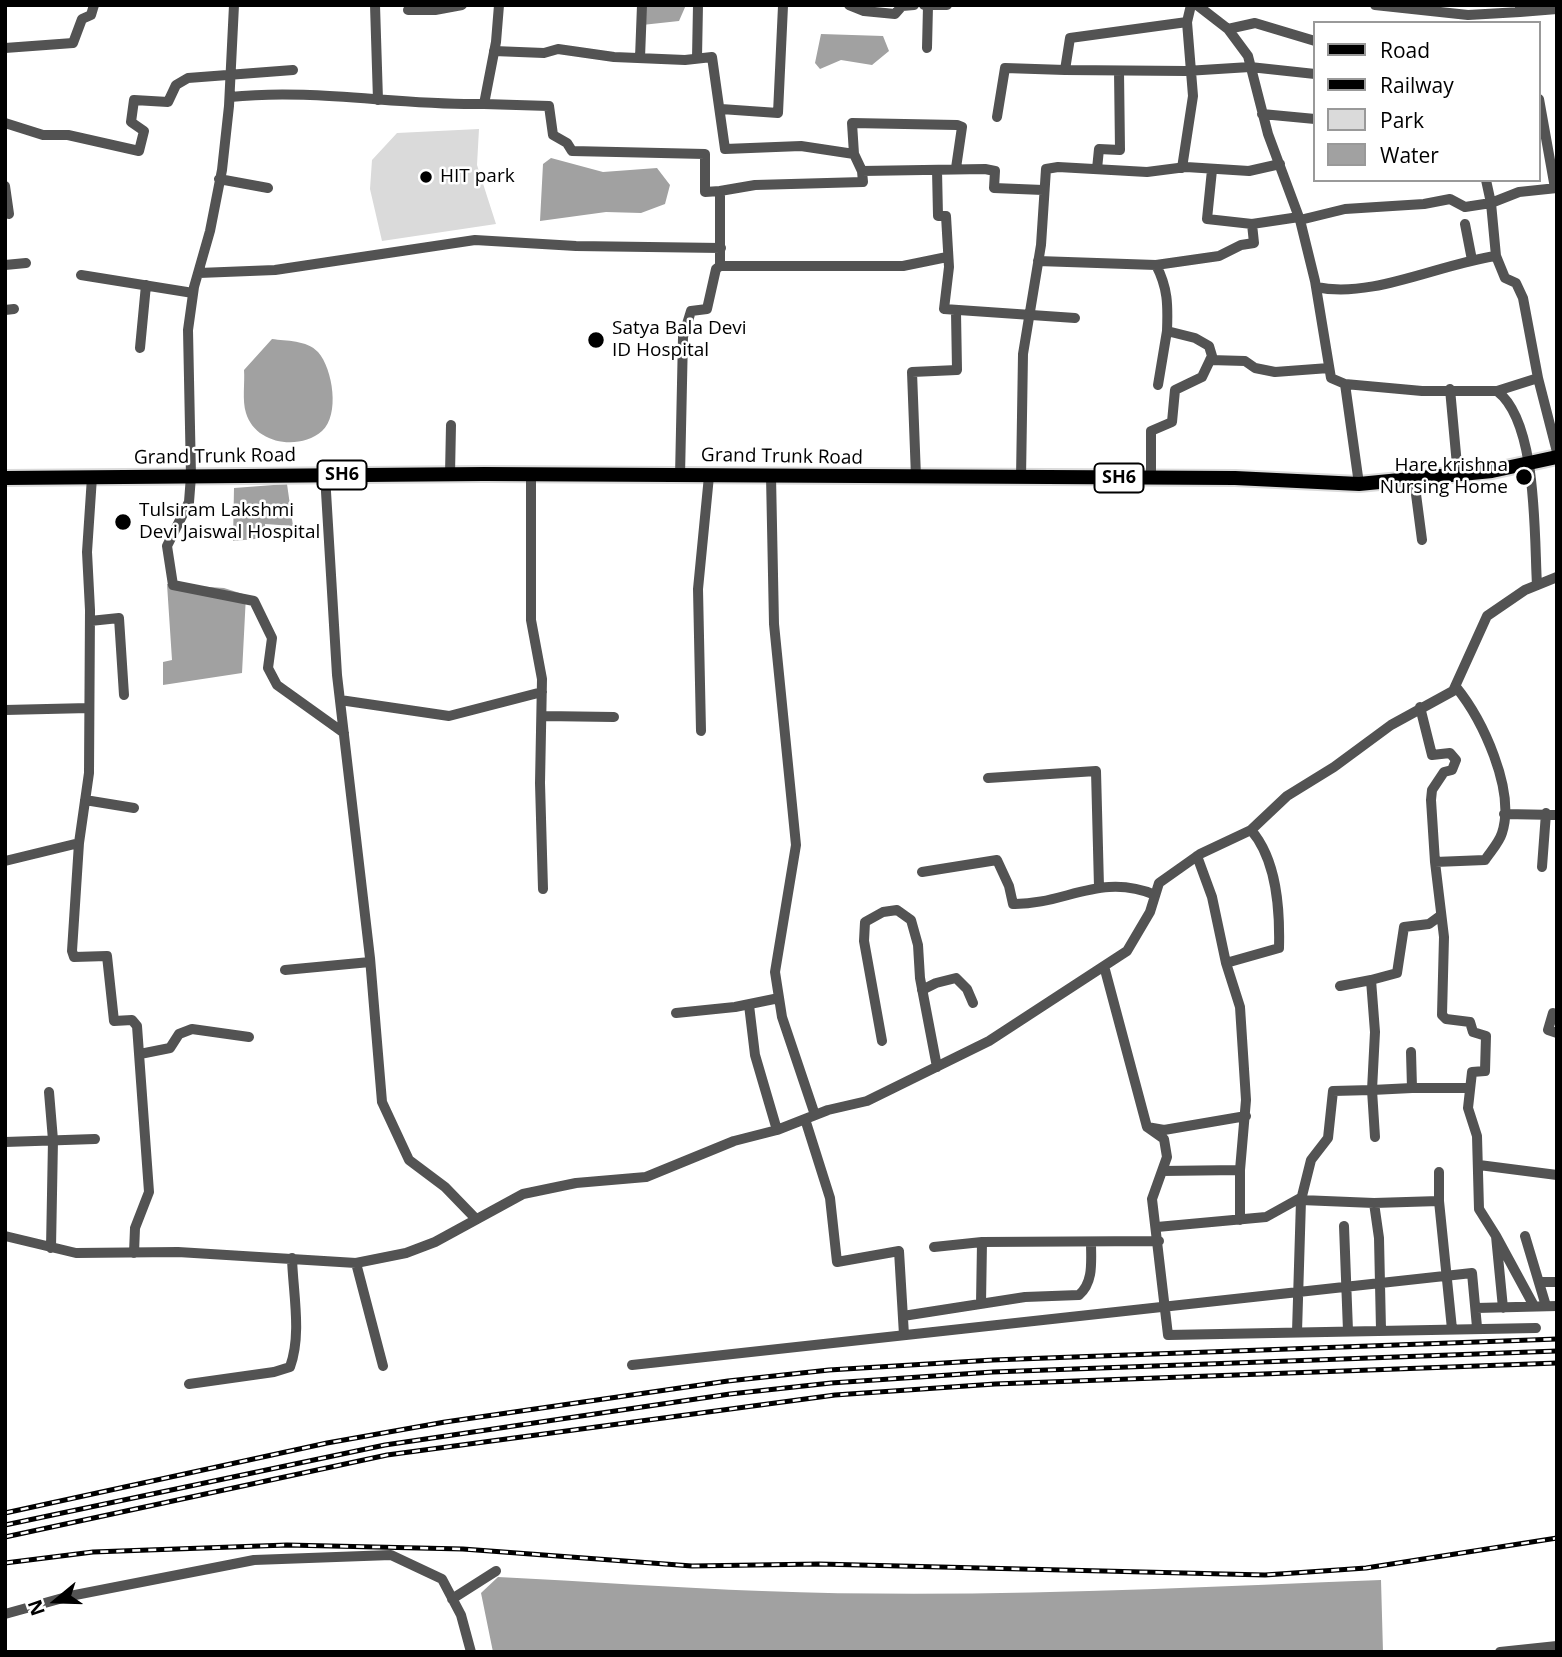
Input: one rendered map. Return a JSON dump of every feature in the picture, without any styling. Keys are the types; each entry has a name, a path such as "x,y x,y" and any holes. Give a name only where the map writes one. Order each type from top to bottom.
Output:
{"main road":[{"name":"Grand Trunk Road","path":"5,478 531,474 1150,478 1359,484 1458,476 1530,463 1557,454"}],"street":[{"path":"5,48 73,43 82,19 90,15 94,5"},
{"path":"234,5 232,74 219,179 193,293 187,346 191,379 189,502 167,547 173,585 254,601 272,638 268,668 276,685 344,733"},
{"path":"375,5 378,100"},
{"path":"408,10 434,10 462,5"},
{"path":"484,104 499,5"},
{"path":"640,58 642,5"},
{"path":"698,5 698,58"},
{"path":"849,5 886,15 895,14 902,6 914,5"},
{"path":"927,48 926,5 947,5"},
{"path":"1182,168 1193,96 1187,22 1191,5"},
{"path":"1197,5 1228,29 1248,56 1262,114 1300,218 1316,287 1331,378 1345,384 1422,391 1497,391 1538,378"},
{"path":"1375,5 1503,19 1520,9 1557,9"},
{"path":"721,109 778,113 783,6"},
{"path":"1400,21 1402,9"},
{"path":"1065,70 1070,38 1187,22"},
{"path":"1228,29 1255,23 1314,41"},
{"path":"494,51 544,53 558,49 640,58 713,58 725,149 801,146 854,154"},
{"path":"997,117 1005,68 1190,71 1250,67 1314,74"},
{"path":"5,124 43,135 68,135 139,151 143,145 144,131 131,122 134,100 168,102 176,85 188,78 293,70"},
{"path":"1097,169 1099,149 1121,150 1119,71"},
{"path":"230,97 341,94 443,105 549,106 553,135 567,143 572,151 705,153 705,192 755,185 863,183 862,171 854,154 852,123 962,127 956,168"},
{"path":"1212,170 1207,219 1252,224 1345,209 1424,204 1450,199 1465,207 1491,203 1519,186 1556,188 1541,109"},
{"path":"1262,114 1314,119"},
{"path":"1021,478 1023,354 1038,261 1046,169 1147,172 1182,168 1265,170 1280,164"},
{"path":"862,171 956,168 995,172 994,188 1043,190"},
{"path":"937,170 939,216 946,216 949,267 944,309 956,312 1074,318"},
{"path":"219,179 268,188"},
{"path":"1486,182 1496,256 1505,278 1516,283 1523,298 1538,378 1557,454"},
{"path":"5,186 9,215"},
{"path":"680,476 683,337 691,311 707,309 716,269 720,265 720,191"},
{"path":"1038,261 1156,265 1219,256 1241,245 1254,243 1252,224"},
{"path":"1465,225 1472,260"},
{"path":"199,273 275,270 475,240 576,246 721,248"},
{"path":"1316,287 1330,290 1387,284 1496,256"},
{"path":"720,265 892,267 947,257"},
{"path":"5,265 26,263"},
{"path":"1156,265 1166,284 1169,302 1158,385"},
{"path":"81,275 193,293"},
{"path":"140,348 146,285"},
{"path":"916,477 912,372 957,370 956,312"},
{"path":"1150,478 1151,431 1172,422 1175,390 1202,377 1210,360 1209,346 1195,338 1167,331"},
{"path":"1210,360 1245,361 1255,368 1275,372 1329,368"},
{"path":"1345,384 1359,484"},
{"path":"1450,389 1458,476"},
{"path":"1497,391 1507,398 1515,414 1530,463 1537,585"},
{"path":"450,474 451,425"},
{"path":"531,474 531,620 543,716 540,783 543,889"},
{"path":"325,475 340,700 370,962 382,1102 409,1160 445,1187 476,1219"},
{"path":"701,731 698,589 709,476"},
{"path":"92,477 87,552 90,621 89,708 85,800 79,843 72,951 74,957 107,956 114,1021 132,1020 137,1026 149,1192 135,1228 134,1253"},
{"path":"771,477 774,624 796,845 775,972 779,998 830,1198 837,1262 899,1251 904,1335"},
{"path":"1414,480 1422,540"},
{"path":"5,1236 76,1253 292,1258 356,1263 406,1253 435,1242 523,1194 576,1183 646,1177 734,1141 867,1101 989,1041 1127,951 1150,912 1159,883 1197,856 1251,830 1287,796 1420,706 1454,691 1487,616 1537,585 1557,577"},
{"path":"90,621 119,618 124,695"},
{"path":"1435,862 1485,860 1502,834 1504,814 1489,739 1477,715 1456,687"},
{"path":"340,700 449,716 542,692"},
{"path":"1420,706 1432,755 1450,753 1456,760 1452,770 1444,772 1432,790 1435,862 1444,937 1441,1015 1446,1019 1470,1022 1473,1032 1486,1036 1485,1071 1472,1072 1468,1108 1477,1136 1479,1209 1546,1306"},
{"path":"5,710 89,708"},
{"path":"543,716 614,717"},
{"path":"988,778 1096,771 1099,887"},
{"path":"85,800 134,808"},
{"path":"1504,814 1551,814 1542,867"},
{"path":"1226,963 1279,948 1271,868 1263,844 1251,830"},
{"path":"5,861 79,843"},
{"path":"1197,856 1212,897 1226,963 1240,1007 1246,1116 1240,1170 1240,1220"},
{"path":"922,872 997,860 1009,886 1013,904 1099,887 1143,890 1155,895"},
{"path":"882,1041 868,964 865,922 883,912 897,910 911,920 918,945 922,990 937,1067"},
{"path":"1340,986 1397,973 1404,927 1429,924 1440,916"},
{"path":"285,970 370,962"},
{"path":"1104,966 1147,1127 1164,1139 1167,1157 1152,1199 1168,1335 1536,1328"},
{"path":"922,990 956,978 967,989 973,1003"},
{"path":"1371,980 1375,1032 1372,1090 1375,1137"},
{"path":"676,1013 749,1005 779,998"},
{"path":"749,1005 755,1055 777,1130"},
{"path":"1553,1013 1548,1030 1557,1033"},
{"path":"140,1054 170,1048 179,1034 192,1029 249,1037"},
{"path":"1411,1052 1412,1088"},
{"path":"1297,1332 1302,1198 1311,1160 1328,1138 1333,1091 1470,1088"},
{"path":"48,1092 53,1140 51,1248"},
{"path":"1147,1127 1164,1130 1246,1116"},
{"path":"5,1142 96,1139"},
{"path":"1479,1165 1557,1175"},
{"path":"1162,1171 1240,1170"},
{"path":"1439,1172 1445,1276 1452,1329"},
{"path":"1157,1227 1266,1217 1302,1198 1374,1203 1439,1201"},
{"path":"1374,1203 1381,1330"},
{"path":"1343,1226 1348,1331"},
{"path":"1496,1236 1502,1327"},
{"path":"1525,1236 1541,1282 1546,1306"},
{"path":"934,1247 982,1242 1159,1241"},
{"path":"981,1304 982,1242"},
{"path":"903,1316 1025,1297 1079,1295 1087,1288 1091,1272 1091,1242"},
{"path":"189,1384 274,1372 290,1367 295,1334 292,1258"},
{"path":"356,1263 383,1366"},
{"path":"632,1364 1472,1273 1477,1328"},
{"path":"1541,1282 1557,1282"},
{"path":"1476,1308 1546,1306"},
{"path":"5,1614 69,1596 254,1560 391,1555 442,1579 461,1615 471,1652"},
{"path":"452,1599 496,1572"},
{"path":"1500,1652 1557,1646"}],"green space":[{"name":"HIT park","path":"479,129 477,165 496,224 382,241 370,189 372,160 397,133"}],"water":[{"path":"640,5 686,5 679,21 642,25"},
{"path":"821,34 883,36 889,51 872,65 841,60 820,69 815,63"},
{"path":"551,158 603,172 657,168 670,185 665,204 641,213 606,212 540,221 543,164"},
{"path":"272,339 296,342 313,348 323,360 331,380 333,403 328,424 322,431 302,441 268,438 258,432 246,413 244,370"},
{"path":"287,484 293,526 265,524 266,538 233,541 234,488"},
{"path":"167,584 224,588 246,595 242,673 163,685 163,662 172,660"},
{"path":"498,1577 729,1590 917,1594 1381,1580 1383,1652 493,1652 481,1593"}],"railway":[{"path":"5,1513 327,1443 445,1422 728,1381 829,1370 993,1360 1557,1339"},
{"path":"5,1525 385,1445 730,1394 831,1383 993,1372 1557,1351"},
{"path":"5,1537 387,1455 835,1395 995,1384 1557,1363"},
{"path":"5,1563 93,1552 287,1545 463,1549 692,1566 819,1564 1265,1575 1366,1568 1557,1538"}],"place":[{"name":"HIT park","path":"426,177"},
{"name":"Satya Bala Devi ID Hospital","path":"596,340"},
{"name":"Hare krishna Nursing Home","path":"1524,477"},
{"name":"Tulsiram Lakshmi Devi Jaiswal Hospital","path":"123,522"}]}
